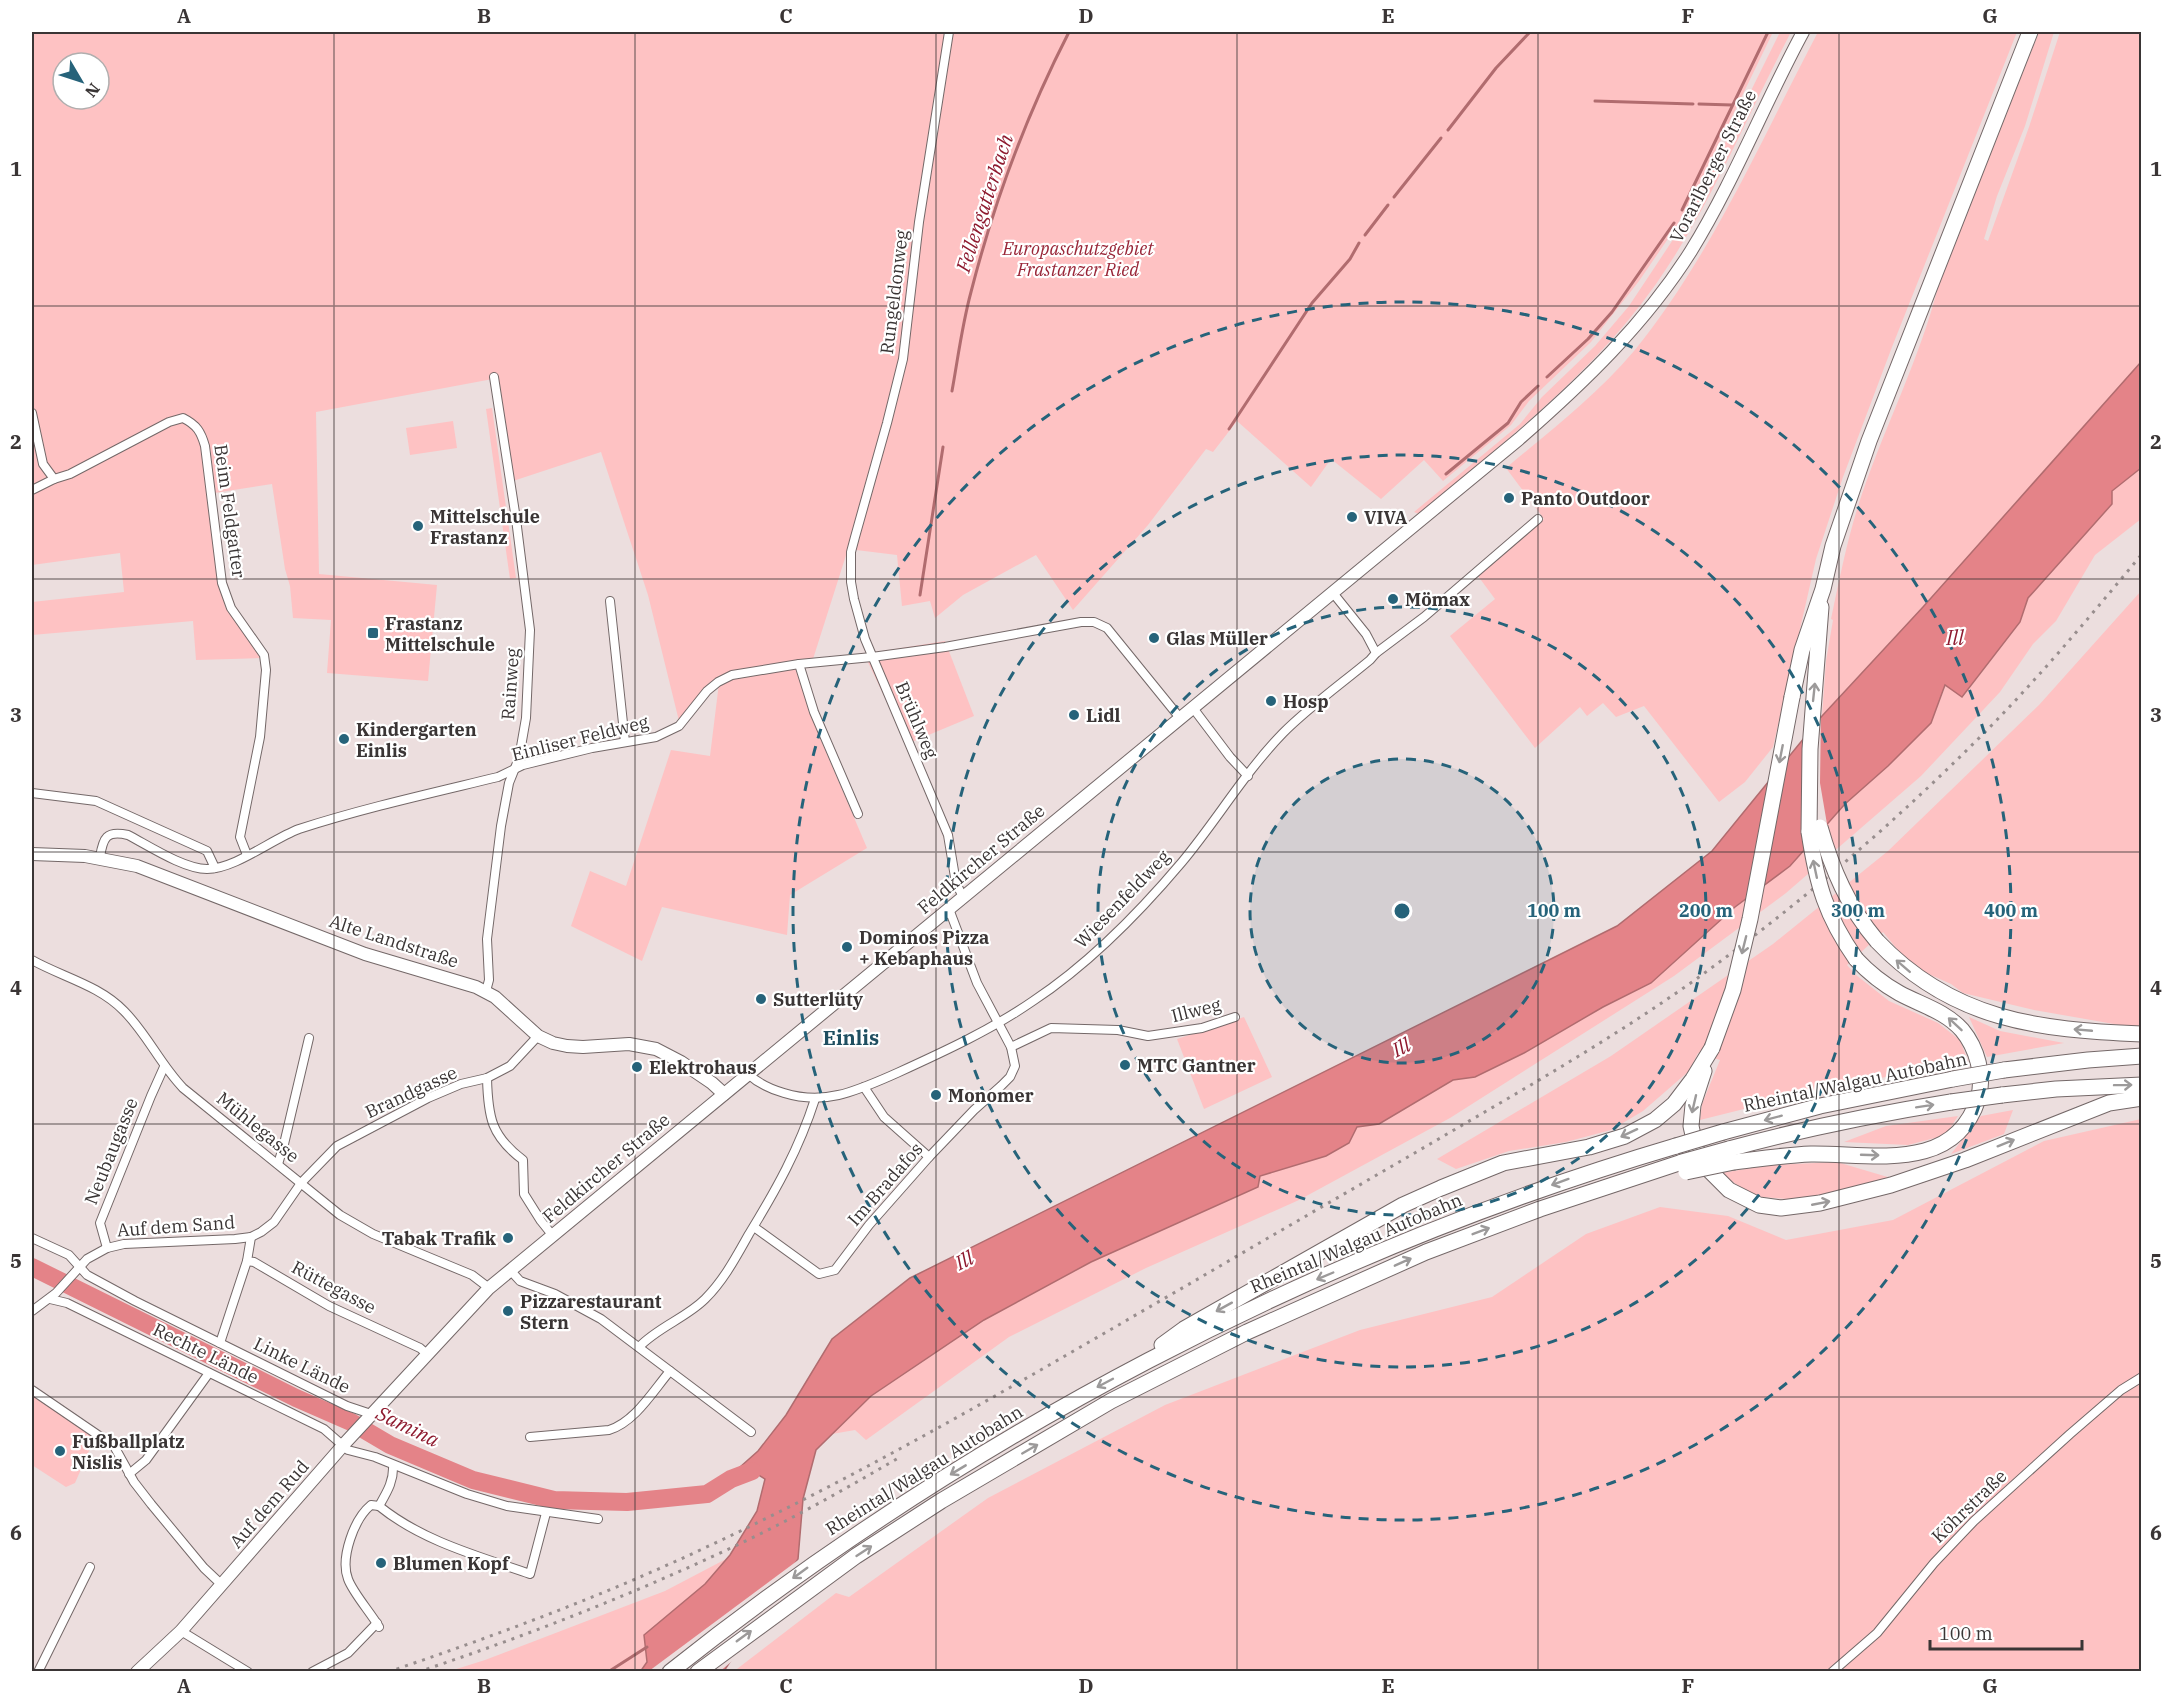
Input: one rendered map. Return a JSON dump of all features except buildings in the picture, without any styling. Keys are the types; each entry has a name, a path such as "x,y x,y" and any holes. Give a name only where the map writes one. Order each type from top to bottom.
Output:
{"highway":[{"path":"2030,32 1869,441 1833,546 1822,590 1807,634 1792,697 1750,919 1733,990 1693,1105 1691,1126 1696,1149 1711,1172 1729,1190 1759,1204 1781,1208 1820,1203 1902,1181 1965,1160 2109,1103 2142,1098"},
{"path":"1731,1156 1810,1154 1899,1156 1917,1154 1943,1144 1959,1132 1969,1118 1980,1093 1981,1078 1975,1053 1965,1035 1946,1016 1883,983 1856,959 1834,926 1821,892 1809,832 1811,738 1822,590"},
{"path":"1811,792 1828,857 1859,918 1877,941 1913,974 1939,991 2001,1018 2057,1028 2142,1034"},
{"path":"1130,1370 1184,1329 1403,1205 1503,1163 1589,1147 1625,1136 1655,1120 1674,1104 1712,1048"},
{"name":"Rheintal/Walgau Autobahn","path":"670,1671 724,1629 887,1514 1027,1428 1130,1370 1213,1327 1478,1211 1597,1169 1820,1106 2004,1071 2088,1060 2142,1056"},
{"name":"Rheintal/Walgau Autobahn","path":"698,1671 816,1584 941,1501 1111,1401 1247,1332 1426,1252 1540,1209 1651,1172 1731,1156 1827,1125 1887,1112 2002,1095 2056,1089 2142,1085"}],"main road":[{"name":"Vorarlberger Straße","path":"1519,439 1609,356 1656,299 1690,252 1715,210 1803,32"},
{"name":"Feldkircher Straße","path":"344,1444 489,1288 1519,439"},
{"name":"Alte Landstraße","path":"32,854 100,857 137,866 365,954 486,991 538,1036 567,1046 629,1044 656,1049 689,1067 724,1094"},
{"name":"Auf dem Rud","path":"137,1671 181,1631 344,1444"}],"street":[{"name":"Rungeldonweg","path":"851,552 903,359 919,222 949,32"},
{"name":"Rainweg","path":"486,991 489,980 487,939 501,826 513,769 519,758 526,718 530,630 518,529 494,377"},
{"path":"32,413 43,464 54,479 32,490"},
{"name":"Beim Feldgatter","path":"54,479 70,474 169,422 183,418 193,423 201,432 205,446 222,583 231,608 264,655 266,670 260,737 240,837 247,855"},
{"name":"Wiesenfeldweg","path":"748,1074 767,1087 786,1094 815,1099 832,1097 864,1087 999,1022 1059,982 1144,905 1182,862 1282,734 1538,519"},
{"name":"Brühlweg","path":"851,552 851,582 854,599 872,657 948,835 956,883 963,897"},
{"path":"1333,593 1366,634 1376,653"},
{"path":"610,601 625,742"},
{"name":"Einliser Feldweg","path":"215,868 297,830 360,811 498,777 523,765 592,748 656,737 679,726 707,691 718,682 732,675 799,664 945,647 1082,622 1094,622 1107,628 1180,718"},
{"path":"799,664 814,712 858,814"},
{"path":"1193,708 1230,757 1248,776"},
{"path":"32,793 96,801 207,851 211,854 215,868 193,867 121,833 105,838 102,842 100,857"},
{"path":"949,909 977,983 999,1022"},
{"name":"Mühlegasse","path":"32,960 98,990 115,1003 133,1021 164,1067 183,1088 340,1215 373,1234 472,1275 489,1288"},
{"name":"Illweg","path":"1011,1047 1051,1028 1118,1030 1148,1036 1165,1035 1202,1028 1235,1017"},
{"name":"Im Bradafos","path":"754,1227 819,1274 835,1270 869,1225 929,1157 974,1110 1010,1077 1015,1066 1011,1047 999,1022"},
{"name":"Brandgasse","path":"301,1182 337,1146 428,1098 461,1084 487,1078 510,1066 538,1036"},
{"path":"278,1164 309,1038"},
{"name":"Neubaugasse","path":"107,1248 100,1223 164,1067"},
{"path":"487,1078 488,1106 495,1129 506,1147 523,1160 524,1194 553,1236"},
{"path":"864,1087 884,1117 929,1157"},
{"path":"639,1347 648,1338 704,1300 724,1276 793,1157 815,1099"},
{"name":"Auf dem Sand","path":"32,1311 53,1296 87,1259 107,1248 124,1244 251,1237 274,1222 301,1182"},
{"path":"220,1343 247,1261 251,1237"},
{"name":"Linke Lände","path":"32,1239 69,1255 77,1270 370,1416"},
{"name":"Rüttegasse","path":"247,1261 254,1262 329,1306 420,1348 427,1354"},
{"path":"511,1271 520,1281 555,1294 601,1319 752,1432"},
{"name":"Rechte Lände","path":"53,1296 324,1429 344,1444"},
{"path":"530,1437 616,1428 633,1415 670,1371"},
{"path":"129,1474 146,1460 209,1373"},
{"name":"Köhrstraße","path":"1832,1671 1877,1633 1934,1563 1974,1521 2087,1419 2121,1390 2142,1377"},
{"path":"32,1390 114,1446 129,1474 151,1504 204,1568 222,1585"},
{"path":"344,1444 348,1450 375,1457 467,1494 507,1506 598,1519"},
{"path":"379,1506 389,1489 393,1465"},
{"path":"312,1671 348,1653 378,1625 351,1585 347,1576 346,1564 351,1533 358,1519 370,1505 379,1506 399,1522 458,1550 530,1574 546,1513"},
{"path":"38,1671 90,1567"},
{"path":"181,1631 248,1671"}],"green space":[{"name":"Europaschutzgebiet Frastanzer Ried","path":"32,32 1773,32 1696,191 1676,227 1639,281 1591,342 1529,401 1511,425 1443,481 1424,460 1381,499 1331,459 1311,487 1237,421 1213,452 1206,449 1148,525 1073,610 1036,555 963,595 935,618 930,601 902,606 897,555 848,549 813,659 795,662 809,712 867,848 790,895 787,935 662,907 642,961 571,926 590,871 626,886 671,750 710,756 720,675 679,721 648,595 601,452 513,481 498,378 316,412 319,574 437,585 428,681 327,673 331,620 293,618 290,586 285,569 272,484 208,494 225,607 261,658 196,660 193,621 32,635 32,602 124,592 120,553 32,565"},
{"path":"1780,32 1791,32 1711,192 1676,254 1631,317 1575,378 1514,434 1419,514 1414,512 1520,424 1542,397 1595,346 1629,306 1690,214"},
{"path":"1818,32 2017,32 1843,477 1816,559 1773,747 1745,782 1719,802 1644,706 1616,717 1603,703 1587,716 1580,707 1535,748 1450,636 1495,599 1478,576 1544,519 1506,468 1605,383 1634,351 1662,314 1688,276 1734,196"},
{"path":"2039,32 2054,32 2025,126 1997,196 1984,239 1988,241 2060,32 2141,32 2141,362 1923,607 1822,716 1826,661 1833,620 1831,619 1857,509 1922,339 1938,287"},
{"path":"492,408 516,578 510,579 486,409"},
{"path":"453,421 457,448 410,455 406,428"},
{"path":"2141,468 2141,519 2095,555 2056,621 2033,644 2000,692 1921,776 1786,893 1674,976 1450,1118 1299,1200 1146,1268 1009,1337 866,1440 855,1430 832,1434 871,1396 984,1320 1091,1262 1260,1176 1326,1156 1349,1143 1356,1127 1379,1124 1453,1080 1475,1077 1524,1053 1651,982 1735,907 1790,866 1845,804 1888,766 1931,723 1946,685 1963,697 2020,622 2028,598 2112,504 2112,491"},
{"path":"2141,591 2141,1027 2034,1010 1963,993 1906,960 1883,932 1847,965 1889,1001 1938,1023 1960,1040 1968,1061 1824,1089 1700,1120 1702,1104 1720,1060 1698,1053 1689,1071 1643,1111 1611,1130 1566,1142 1509,1151 1456,1169 1437,1159 1611,1056 1773,944 1888,851 2039,705"},
{"path":"945,641 974,716 907,744 864,654"},
{"path":"1244,1017 1272,1077 1204,1109 1177,1039"},
{"path":"1969,1017 2000,1031 2064,1043 1987,1057"},
{"path":"2013,1110 2004,1134 1951,1154 1981,1116"},
{"path":"1958,1116 1946,1135 1908,1145 1844,1142 1886,1126"},
{"path":"2141,1119 2141,1671 733,1672 836,1593 849,1597 988,1498 1165,1405 1360,1330 1492,1297 1586,1234 1660,1207 1728,1216 1786,1240 1893,1220 2044,1141"},
{"path":"1837,1162 1891,1178 1799,1200 1752,1196 1721,1173 1770,1165"},
{"name":"Fußballplatz Nislis","path":"32,1394 95,1437 75,1483 66,1487 32,1465"},
{"path":"726,1559 705,1584 644,1635 647,1662 640,1671 447,1672 485,1660 665,1591"}],"water":[{"name":"Ill","path":"2141,362 2141,468 2112,491 2112,504 2028,598 2020,622 1962,697 1945,685 1931,723 1888,766 1845,804 1790,866 1735,907 1651,983 1603,1007 1524,1053 1475,1077 1453,1080 1379,1124 1357,1127 1349,1143 1326,1156 1260,1176 1258,1187 1091,1262 984,1320 871,1396 816,1450 803,1499 798,1559 724,1671 640,1672 647,1662 644,1635 705,1584 730,1555 757,1511 765,1479 757,1474 738,1483 731,1479 731,1475 758,1451 786,1415 832,1339 910,1278 1617,926 1712,851 1822,716 1923,607"}],"pier":[{"path":"1821,712 1820,783 1827,824 1802,825 1803,734"},
{"path":"801,1558 736,1658 719,1672 649,1671"}],"waterway":[{"name":"Fellengatterbach","path":"952,391 968,304 990,225 1039,95 1069,32"},
{"path":"1448,130 1496,68 1530,32"},
{"path":"1682,210 1768,32"},
{"path":"1595,101 1693,104"},
{"path":"1699,104 1732,105"},
{"path":"1394,197 1441,138"},
{"path":"1365,235 1388,205"},
{"path":"1547,377 1588,339 1612,312 1674,223"},
{"path":"1229,429 1312,303 1350,259 1359,243"},
{"path":"1446,474 1508,423 1521,402 1538,386"},
{"name":"Fellengatterbach","path":"920,595 943,447"},
{"name":"Samina","path":"32,1267 296,1398 351,1422 390,1445 473,1480 554,1500 627,1502 707,1494 731,1479 752,1471"},
{"path":"608,1672 647,1647"}],"railway":[{"path":"388,1672 568,1607 674,1562 809,1497 942,1426 1073,1351 1489,1110 1606,1039 1664,1002 1731,953 1808,893 1883,829 2009,707 2142,554"},
{"path":"418,1672 505,1642 676,1573 778,1525 900,1457"}],"place":[{"name":"Panto Outdoor","path":"1509,498"},
{"name":"VIVA","path":"1352,517"},
{"name":"Mittelschule Frastanz","path":"418,526"},
{"name":"Mömax","path":"1393,599"},
{"name":"Frastanz Mittelschule","path":"373,633"},
{"name":"Glas Müller","path":"1154,638"},
{"name":"Hosp","path":"1271,701"},
{"name":"Lidl","path":"1074,715"},
{"name":"Kindergarten Einlis","path":"344,739"},
{"name":"Dominos Pizza + Kebaphaus","path":"847,947"},
{"name":"Sutterlüty","path":"761,999"},
{"name":"MTC Gantner","path":"1125,1065"},
{"name":"Elektrohaus","path":"637,1067"},
{"name":"Monomer","path":"936,1095"},
{"name":"Tabak Trafik","path":"508,1238"},
{"name":"Pizzarestaurant Stern","path":"508,1311"},
{"name":"Fußballplatz Nislis","path":"60,1451"},
{"name":"Blumen Kopf","path":"381,1563"}],"district":[{"name":"Einlis","path":"851,1037"}]}
